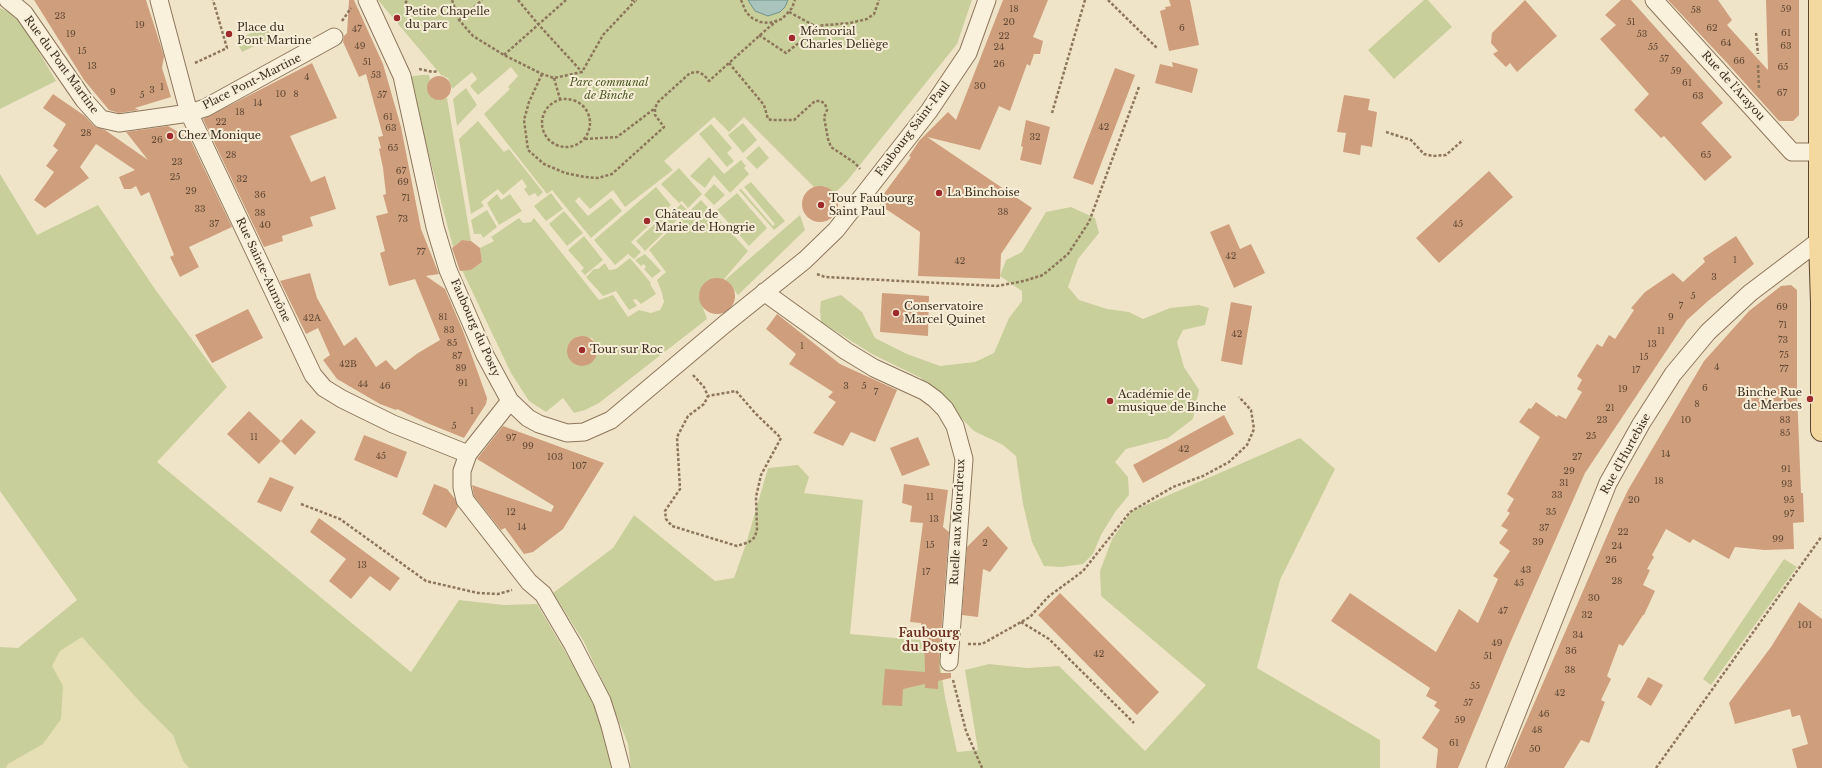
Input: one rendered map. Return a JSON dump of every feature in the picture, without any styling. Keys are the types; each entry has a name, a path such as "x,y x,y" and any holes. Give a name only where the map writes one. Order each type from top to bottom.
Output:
{"main road":[{"path":"1820,0 1822,430"}],"street":[{"name":"Rue du Pont Martine","path":"8,0 24,13 84,100 101,119 119,123 189,113"},
{"name":"Rue Sainte-Aumône","path":"159,0 189,113 313,375 324,388 342,400 393,424 468,454"},
{"name":"Faubourg Saint-Paul","path":"764,292 805,260 836,230 929,111 968,53 987,0"},
{"name":"Rue de l'Arayou","path":"1654,0 1792,152 1820,152"},
{"name":"Faubourg du Posty","path":"361,2 402,76 435,227 448,270 484,355 510,401 528,418 539,424 567,433 584,432 611,420 764,292"},
{"name":"Place Pont-Martine","path":"189,113 206,108 334,37"},
{"name":"Rue d'Hurtebise","path":"1495,768 1608,483 1641,424 1673,374 1708,332 1750,293 1820,240"},
{"name":"Ruelle aux Mourdreux","path":"764,292 846,351 874,368 924,391 945,409 954,426 964,459 949,662"},
{"path":"510,401 468,454 462,471 462,488 465,500 529,582 543,594 573,645 599,695 610,726 621,768"}],"path":[{"path":"195,71 194,63 227,48 213,0"},
{"path":"405,3 408,0"},
{"path":"452,0 459,20 473,36 504,55 542,74 554,78 582,72 603,35 635,0"},
{"path":"459,20 482,0"},
{"path":"518,0 582,72"},
{"path":"504,55 566,0"},
{"path":"741,0 746,12 752,18 760,22 769,23 777,21"},
{"path":"585,139 591,125 587,110 575,100 560,99 547,107 541,122 545,137 557,146 572,147 585,139 617,137 655,108 658,102 690,73 698,72 710,81 759,35 789,12 795,0"},
{"path":"789,12 815,26 850,23 867,19 874,14 879,0"},
{"path":"1052,112 1085,0"},
{"path":"1108,0 1158,48"},
{"path":"334,37 345,15 361,2"},
{"path":"759,35 786,53 805,38 815,26"},
{"path":"1756,34 1758,54"},
{"path":"729,63 764,105 768,119 794,120 815,101 821,101 825,104 827,110 824,117 831,147 855,163"},
{"path":"542,74 529,102 524,120 528,150 544,164 565,173 598,178 612,174 664,127 655,115 655,108"},
{"path":"554,78 560,99"},
{"path":"805,260 812,272 825,277 996,286 1024,282 1043,275 1068,254 1089,222 1139,87"},
{"path":"1386,132 1410,140 1424,154 1433,156 1446,155 1463,140"},
{"path":"680,362 704,387 708,396"},
{"path":"736,391 756,414 782,438 761,475 756,497 757,529 755,537 749,542 737,546 672,526 666,519 665,511 680,489 677,437 682,424 688,416 704,404 708,396 736,391"},
{"path":"951,639 964,644 982,644 1020,622 1030,618 1048,597 1083,571 1114,530 1130,512 1173,487 1202,476 1228,462 1247,445 1254,429 1251,410 1239,397"},
{"path":"301,504 340,519 426,581 478,593 498,594 515,589 529,582"},
{"path":"1656,768 1822,536"},
{"path":"1020,622 1049,639 1134,723"},
{"path":"949,662 966,731 982,768"}],"shaded area":[{"path":"82,637 141,703 173,735 183,761 189,768 6,768 8,764 43,744 63,686 52,666 60,651"}],"green space":[{"name":"Parc communal de Binche","path":"378,0 972,0 957,44 847,181 835,193 825,186 814,187 744,117 729,132 714,117 664,161 673,170 625,207 613,190 590,209 579,197 575,201 588,216 611,198 622,211 591,238 552,190 547,194 484,114 510,89 508,87 518,76 511,67 478,95 470,86 477,79 472,72 452,89 448,78 441,75"},
{"path":"1424,0 1428,0 1452,27 1394,79 1368,50"},
{"path":"0,8 18,16 56,81 0,109"},
{"path":"266,26 272,38 242,52 236,40"},
{"path":"429,75 430,79 427,89 430,96 438,100 447,98 471,241 462,240 453,247 409,79 413,76"},
{"path":"466,88 477,105 457,126 453,99"},
{"path":"478,121 504,152 509,149 543,192 538,197 535,193 529,196 524,189 527,187 522,179 503,195 498,189 481,202 484,206 471,214 459,139"},
{"path":"743,123 757,140 743,153 728,135"},
{"path":"711,124 732,148 727,153 734,161 727,167 699,134"},
{"path":"759,146 769,158 757,169 746,158"},
{"path":"709,157 724,174 741,160 746,166 744,168 749,174 730,193 714,175 705,188 690,176"},
{"path":"679,168 702,194 688,208 682,201 679,203 661,184"},
{"path":"0,174 37,235 98,205 157,292 227,387 157,462 411,672 459,600 504,605 537,604 592,697 605,738 611,768 189,768 183,761 173,735 141,703 82,637 60,651 52,666 63,686 61,719 43,744 8,764 6,768 0,768 0,647 18,648 77,600 0,491"},
{"path":"751,182 785,221 774,230 739,190 741,189 773,226 775,224 744,187"},
{"path":"714,184 725,195 714,205 704,195"},
{"path":"656,187 671,205 631,242 641,252 634,259 628,254 615,265 594,240"},
{"path":"551,193 563,209 546,221 534,206"},
{"path":"737,193 767,228 749,246 717,210"},
{"path":"497,194 501,200 510,194 522,211 499,225 487,203"},
{"path":"701,200 748,251 702,305 707,319 599,403 585,410 574,413 563,398 546,412 529,401 511,373 462,270 471,270 482,262 480,248 494,241 491,237 519,218 523,223 531,222 534,218 599,300 613,295 628,317 639,310 651,313 660,310 664,302 657,280 666,272 649,250","holes":["578,336 592,338 597,347 596,357 588,364 584,365 575,363 569,356 569,344"]},
{"path":"681,204 687,210 645,251 636,241 673,207 676,209"},
{"path":"1071,207 1095,218 1099,233 1078,259 1068,287 1079,300 1107,309 1129,312 1143,319 1170,308 1199,305 1209,308 1205,325 1183,330 1177,342 1184,367 1199,390 1193,419 1168,438 1126,449 1115,462 1128,477 1129,495 1115,512 1101,535 1093,554 1083,564 1062,567 1044,566 1032,542 1023,504 1016,456 1003,445 974,431 921,378 872,354 821,322 820,310 821,301 841,295 862,312 875,338 907,354 940,366 975,362 994,353 1009,318 1022,301 1022,291 1000,276 1006,260 1022,252 1046,212"},
{"path":"487,210 497,227 483,238 481,234 474,234 471,220"},
{"path":"564,211 583,233 567,246 549,224"},
{"path":"800,215 805,230 738,295 725,280"},
{"path":"584,236 603,260 585,275 581,271 584,268 568,250"},
{"path":"645,254 661,271 652,278 644,269 646,267 644,264 641,266 635,260"},
{"path":"630,258 651,283 650,284 656,294 641,304 636,299 633,300 637,306 629,310 616,291 603,296 586,277 594,269 598,269 605,263 609,270 616,269"},
{"path":"1300,438 1335,469 1280,580 1257,668 1380,740 1380,768 631,768 628,744 605,687 584,642 553,593 613,548 634,515 715,581 734,578 746,544 768,468 798,465 809,477 804,493 863,500 850,634 942,642 940,664 945,697 957,752 978,750 965,670 989,664 1027,668 1059,666 1145,751 1206,685 1101,596 1100,571 1112,539 1132,511"},
{"path":"1784,559 1797,567 1711,685 1703,679"}],"water":[{"path":"748,0 788,0 785,7 780,12 768,16 755,11"}],"building":[{"path":"34,0 146,0 164,56 162,68 171,97 135,108 139,110 119,113 109,110 84,80"},
{"path":"349,0 354,0 383,64 401,127 421,229 439,274 426,276 445,289 463,331 487,398 486,404 464,438 397,409 396,410 380,404 337,379 323,360 330,355 318,328 306,334 280,281 310,273 317,298 344,346 356,337 376,367 386,360 395,370 418,353 440,340 415,279 389,286 380,253 385,251 376,216 388,213 383,195 386,194 379,149 381,148 378,137 383,136 366,74 359,77 343,42 344,36 347,33"},
{"path":"1003,0 1048,0 1033,37 1043,41 1040,54 1034,54 1030,66 1027,64 1010,111 999,106 980,150 927,137 1032,208 1001,254 1000,279 918,276 920,232 880,205 880,199 911,157 909,156 919,141 948,112 956,120"},
{"path":"1169,0 1190,0 1199,45 1169,51 1160,11 1166,9 1165,7 1171,6"},
{"path":"1525,0 1557,36 1517,72 1510,63 1506,67 1493,54 1498,51 1491,43 1492,33"},
{"path":"1621,0 1631,0 1723,103 1701,123 1732,157 1705,181 1664,136 1661,138 1634,110 1649,94 1600,39 1616,25 1605,15"},
{"path":"1668,0 1718,0 1732,20 1727,25 1768,70 1766,0 1799,0 1799,115 1793,121 1779,121"},
{"path":"1172,62 1198,69 1192,93 1155,83 1160,64 1173,67"},
{"path":"312,63 337,118 290,136 311,182 325,176 336,209 310,217 313,226 282,236 283,241 264,247 203,119"},
{"path":"1115,68 1135,75 1093,185 1073,178"},
{"path":"439,76 448,79 451,88 448,97 439,100 430,97 427,88 430,79"},
{"path":"53,94 85,116 94,126 105,130 148,160 126,132 168,126 190,139 232,227 189,247 199,267 180,277 170,257 174,255 149,192 141,196 136,186 131,189 124,189 119,177 135,170 96,144 80,167 89,178 45,208 34,200 54,172 46,166 58,150 53,146 66,124 43,108"},
{"path":"1344,95 1370,99 1368,110 1377,112 1372,147 1361,145 1360,155 1343,152 1346,133 1337,132"},
{"path":"1026,120 1050,127 1041,165 1020,160"},
{"path":"1489,171 1513,197 1439,263 1416,238"},
{"name":"Tour Faubourg Saint Paul","path":"820,186 830,189 835,194 838,204 835,214 830,219 820,222 810,219 805,214 802,204 805,194 810,189"},
{"path":"1229,224 1240,249 1251,244 1265,273 1234,288 1210,232"},
{"path":"1736,236 1754,264 1687,320 1585,473 1510,643 1458,768 1436,768 1438,749 1422,738 1440,710 1434,706 1437,702 1426,696 1430,688 1331,621 1350,593 1436,652 1459,609 1478,623 1498,579 1493,576 1510,551 1499,543 1508,530 1501,526 1510,513 1507,511 1514,499 1507,494 1540,437 1519,422 1529,408 1531,409 1536,402 1557,417 1558,415 1566,419 1582,392 1577,389 1582,380 1577,376 1597,344 1602,347 1609,335 1615,339 1634,310 1631,308 1645,292 1673,273 1683,282 1705,262 1703,258"},
{"path":"462,240 471,241 480,248 482,262 471,270 460,271 452,248"},
{"path":"717,278 727,281 732,286 735,296 732,306 727,311 717,314 707,311 702,306 699,296 702,286 707,281"},
{"path":"1791,285 1797,290 1797,392 1801,493 1803,493 1804,522 1793,523 1794,549 1764,550 1735,547 1729,559 1693,539 1690,543 1666,529 1652,555 1654,557 1647,569 1650,570 1643,585 1655,591 1644,615 1623,646 1619,644 1607,676 1611,679 1601,700 1605,702 1589,743 1581,740 1564,768 1506,768 1628,490 1704,361 1749,311 1781,286"},
{"name":"Conservatoire Marcel Quinet","path":"882,293 929,296 928,336 880,332"},
{"path":"1231,302 1252,306 1242,365 1221,361"},
{"path":"248,309 263,338 212,363 195,335"},
{"path":"777,314 840,364 897,390 875,442 851,432 843,446 813,433 836,402 828,397 833,392 789,364 796,354 766,329"},
{"name":"Tour sur Roc","path":"582,336 588,337 596,345 596,357 588,365 582,366 576,365 568,357 567,351 568,345 576,337"},
{"path":"249,411 281,441 259,464 227,434"},
{"path":"1224,415 1234,434 1143,483 1133,465"},
{"path":"301,419 316,432 295,455 281,441"},
{"path":"503,426 604,463 563,529 533,552 524,554 505,528 501,530 474,496 472,485 551,512 554,506 477,459"},
{"path":"364,435 407,452 397,478 354,460"},
{"path":"918,437 930,465 902,476 890,448"},
{"path":"270,477 294,487 281,512 257,502"},
{"path":"434,484 447,489 455,499 458,507 446,528 422,514"},
{"path":"904,484 948,490 943,527 949,532 939,661 940,673 951,673 951,678 938,681 938,689 925,688 925,684 903,689 902,706 882,705 885,669 925,672 924,627 921,627 921,623 910,622 923,523 910,522 912,506 902,503"},
{"path":"319,518 400,578 390,591 370,576 351,599 329,581 346,559 310,532"},
{"path":"988,526 1008,548 990,572 983,569 978,617 962,615 967,547"},
{"path":"1060,593 1159,692 1137,715 1038,615"},
{"path":"1799,602 1822,619 1822,768 1797,768 1792,749 1808,744 1800,715 1792,717 1790,709 1735,724 1729,703 1771,647"},
{"path":"1648,677 1663,685 1651,706 1637,697"}],"place":[{"name":"Petite Chapelle du parc","path":"397,18"},
{"name":"Place du Pont Martine","path":"229,34"},
{"name":"Mémorial Charles Deliège","path":"792,38"},
{"name":"Chez Monique","path":"170,136"},
{"name":"La Binchoise","path":"939,193"},
{"name":"Tour Faubourg Saint Paul","path":"821,205"},
{"name":"Château de Marie de Hongrie","path":"647,221"},
{"name":"Conservatoire Marcel Quinet","path":"896,313"},
{"name":"Tour sur Roc","path":"582,350"},
{"name":"Binche Rue de Merbes","path":"1810,399"},
{"name":"Académie de musique de Binche","path":"1110,401"}],"district":[{"name":"Faubourg du Posty","path":"929,641"}]}
